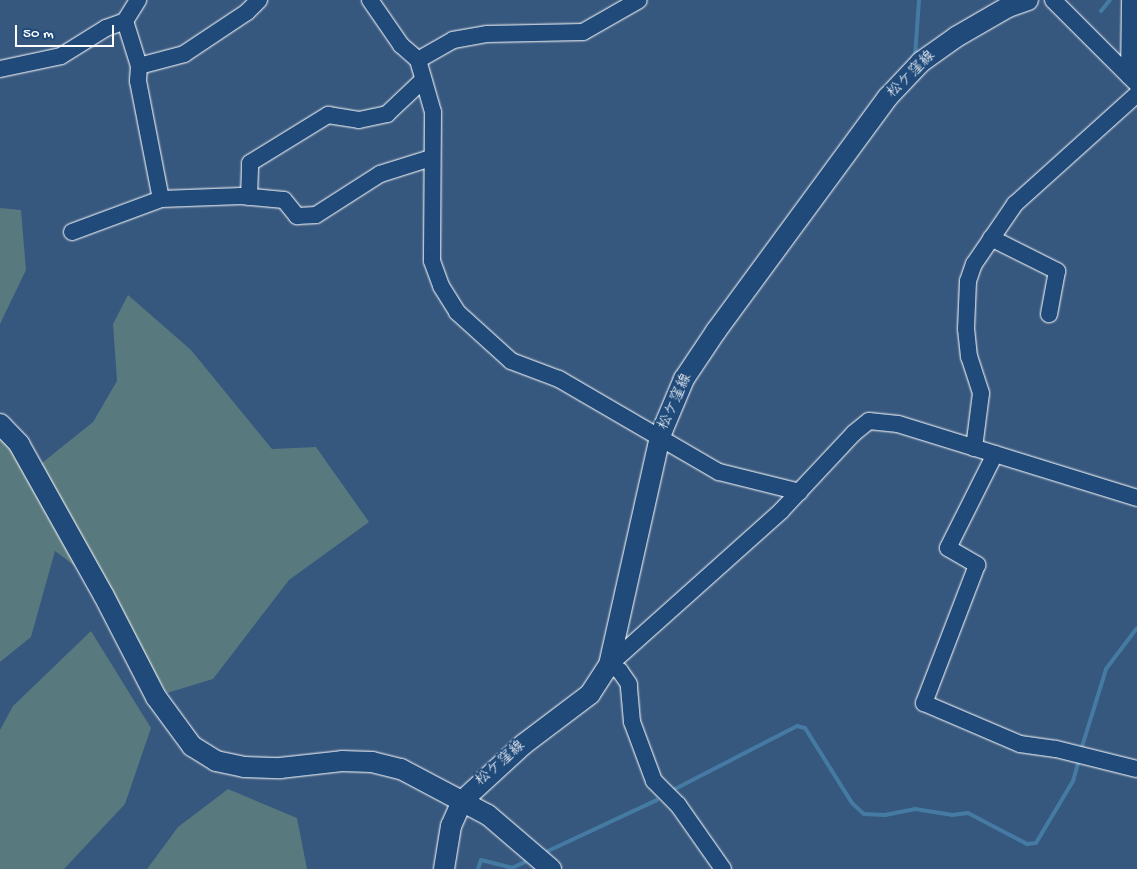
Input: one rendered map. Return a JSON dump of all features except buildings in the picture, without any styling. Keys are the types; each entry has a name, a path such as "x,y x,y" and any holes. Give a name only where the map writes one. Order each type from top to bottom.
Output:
{"street":[{"path":"0,68 61,56 93,35 125,21 138,0"},
{"path":"139,66 184,54 247,12 260,0"},
{"path":"370,0 401,45 418,60 433,112 431,158 432,261 442,286 457,312 511,361 559,379 719,472 800,492"},
{"name":"松ケ窪線","path":"444,869 451,826 462,801 524,744 590,694 609,665 660,436 684,379 716,331 888,97 921,62 943,46 1008,7 1028,0"},
{"path":"1053,0 1133,80"},
{"path":"418,60 454,40 470,37 583,32 630,2"},
{"path":"1131,4 1133,80"},
{"path":"125,21 139,66 138,81 161,199"},
{"path":"249,197 250,163 328,115 359,120 387,114 423,80"},
{"path":"974,448 981,394 967,338 968,281 991,238 1015,204 1137,94"},
{"path":"72,232 161,199 249,197 284,200 297,216 316,215 380,174 431,158"},
{"path":"991,238 1057,271 1049,314"},
{"path":"723,869 678,805 654,781 632,722 629,684 620,671 609,665 800,492 854,433 869,421 898,424 1137,498"},
{"path":"0,424 19,444 104,596 156,697 192,746 216,761 244,767 372,762 401,769 488,815 552,869"},
{"path":"995,454 948,548 977,565 924,703 1020,744 1076,753 1137,768"}],"green space":[{"path":"0,208 21,210 26,270 0,324"},
{"path":"128,295 191,350 272,449 316,447 369,522 289,580 213,679 167,693 99,584 55,551 31,637 0,662 0,418 37,467 93,422 117,381 113,324"},
{"path":"91,631 151,728 125,804 64,869 0,869 0,730 13,706"},
{"path":"228,789 297,818 307,869 147,869 178,827"}],"waterway":[{"path":"915,57 919,0"},
{"path":"1101,11 1110,0"},
{"path":"1081,750 1106,669 1137,628"},
{"path":"675,789 797,726 805,728 852,803 864,814 885,815 915,809 952,815 968,813 1027,844 1036,843 1073,781 1079,760"},
{"path":"548,851 657,800"},
{"path":"478,869 481,860 512,868 525,862"}]}
